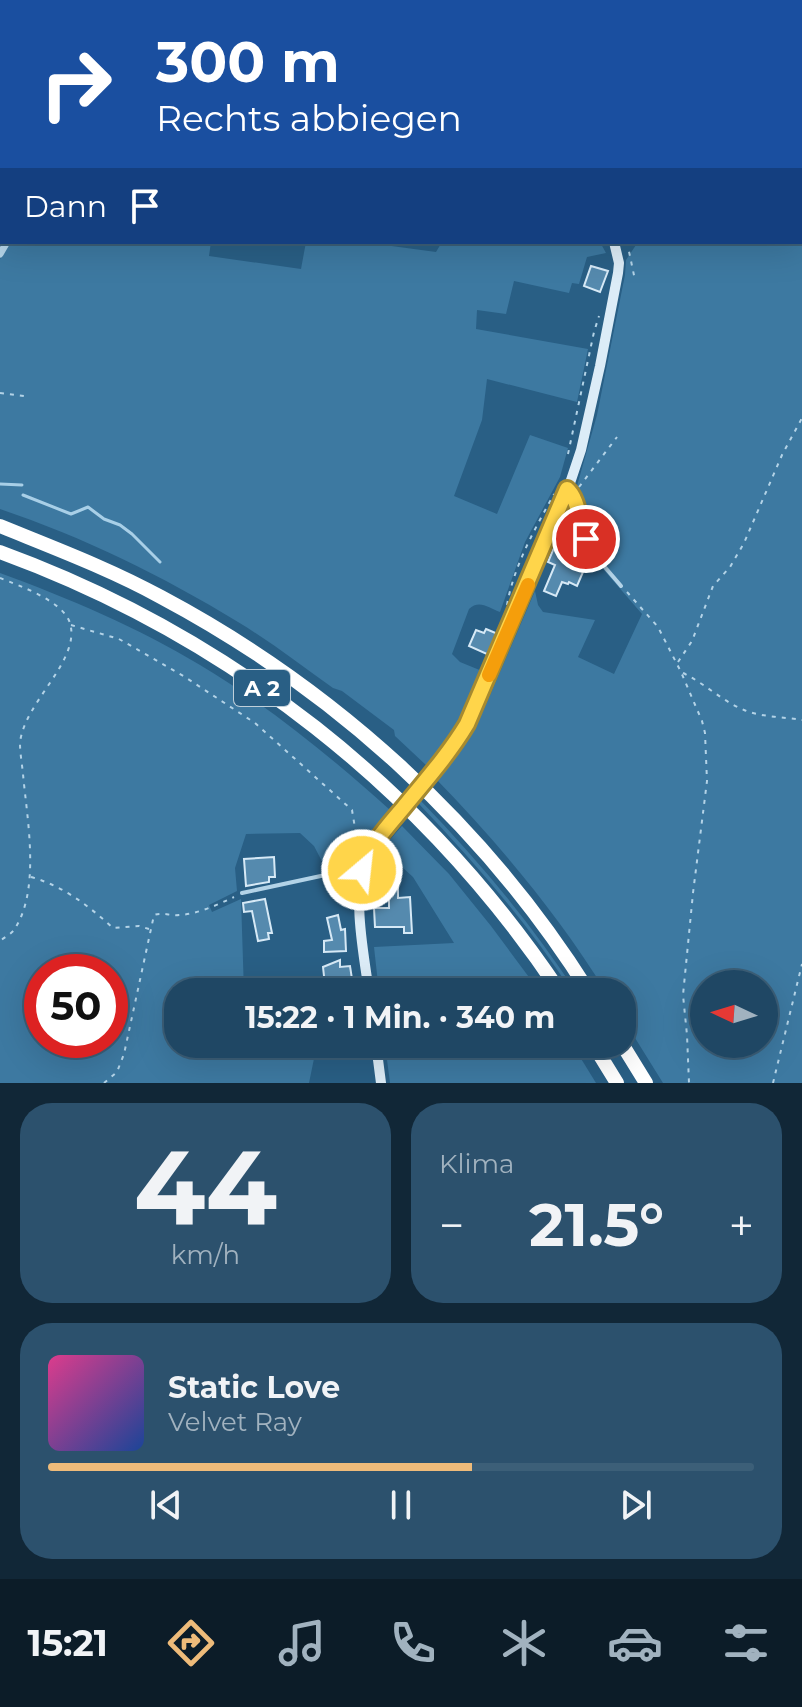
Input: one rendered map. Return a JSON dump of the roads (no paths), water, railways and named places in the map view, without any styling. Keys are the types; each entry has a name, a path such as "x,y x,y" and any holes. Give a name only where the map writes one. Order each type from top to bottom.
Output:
{"highway":[{"name":"A 2","path":"0,526 71,554 159,596 227,635 336,712 419,784 474,841 508,880 580,978"},
{"name":"A 2","path":"0,552 101,594 170,629 272,694 335,742 437,838 497,906 550,978"},
{"path":"602,1058 617,1083"},
{"path":"631,1058 646,1083"}],"main road":[{"path":"367,978 360,883 369,851 467,724 575,469 589,419 614,294 619,263 614,244"},
{"path":"378,1058 381,1083"}],"lane":[{"path":"566,491 586,539 621,586"},
{"path":"242,893 344,871 365,871"}],"waterway":[{"path":"0,484 22,485"},
{"path":"23,495 71,514 88,507 132,534 160,562"}]}
